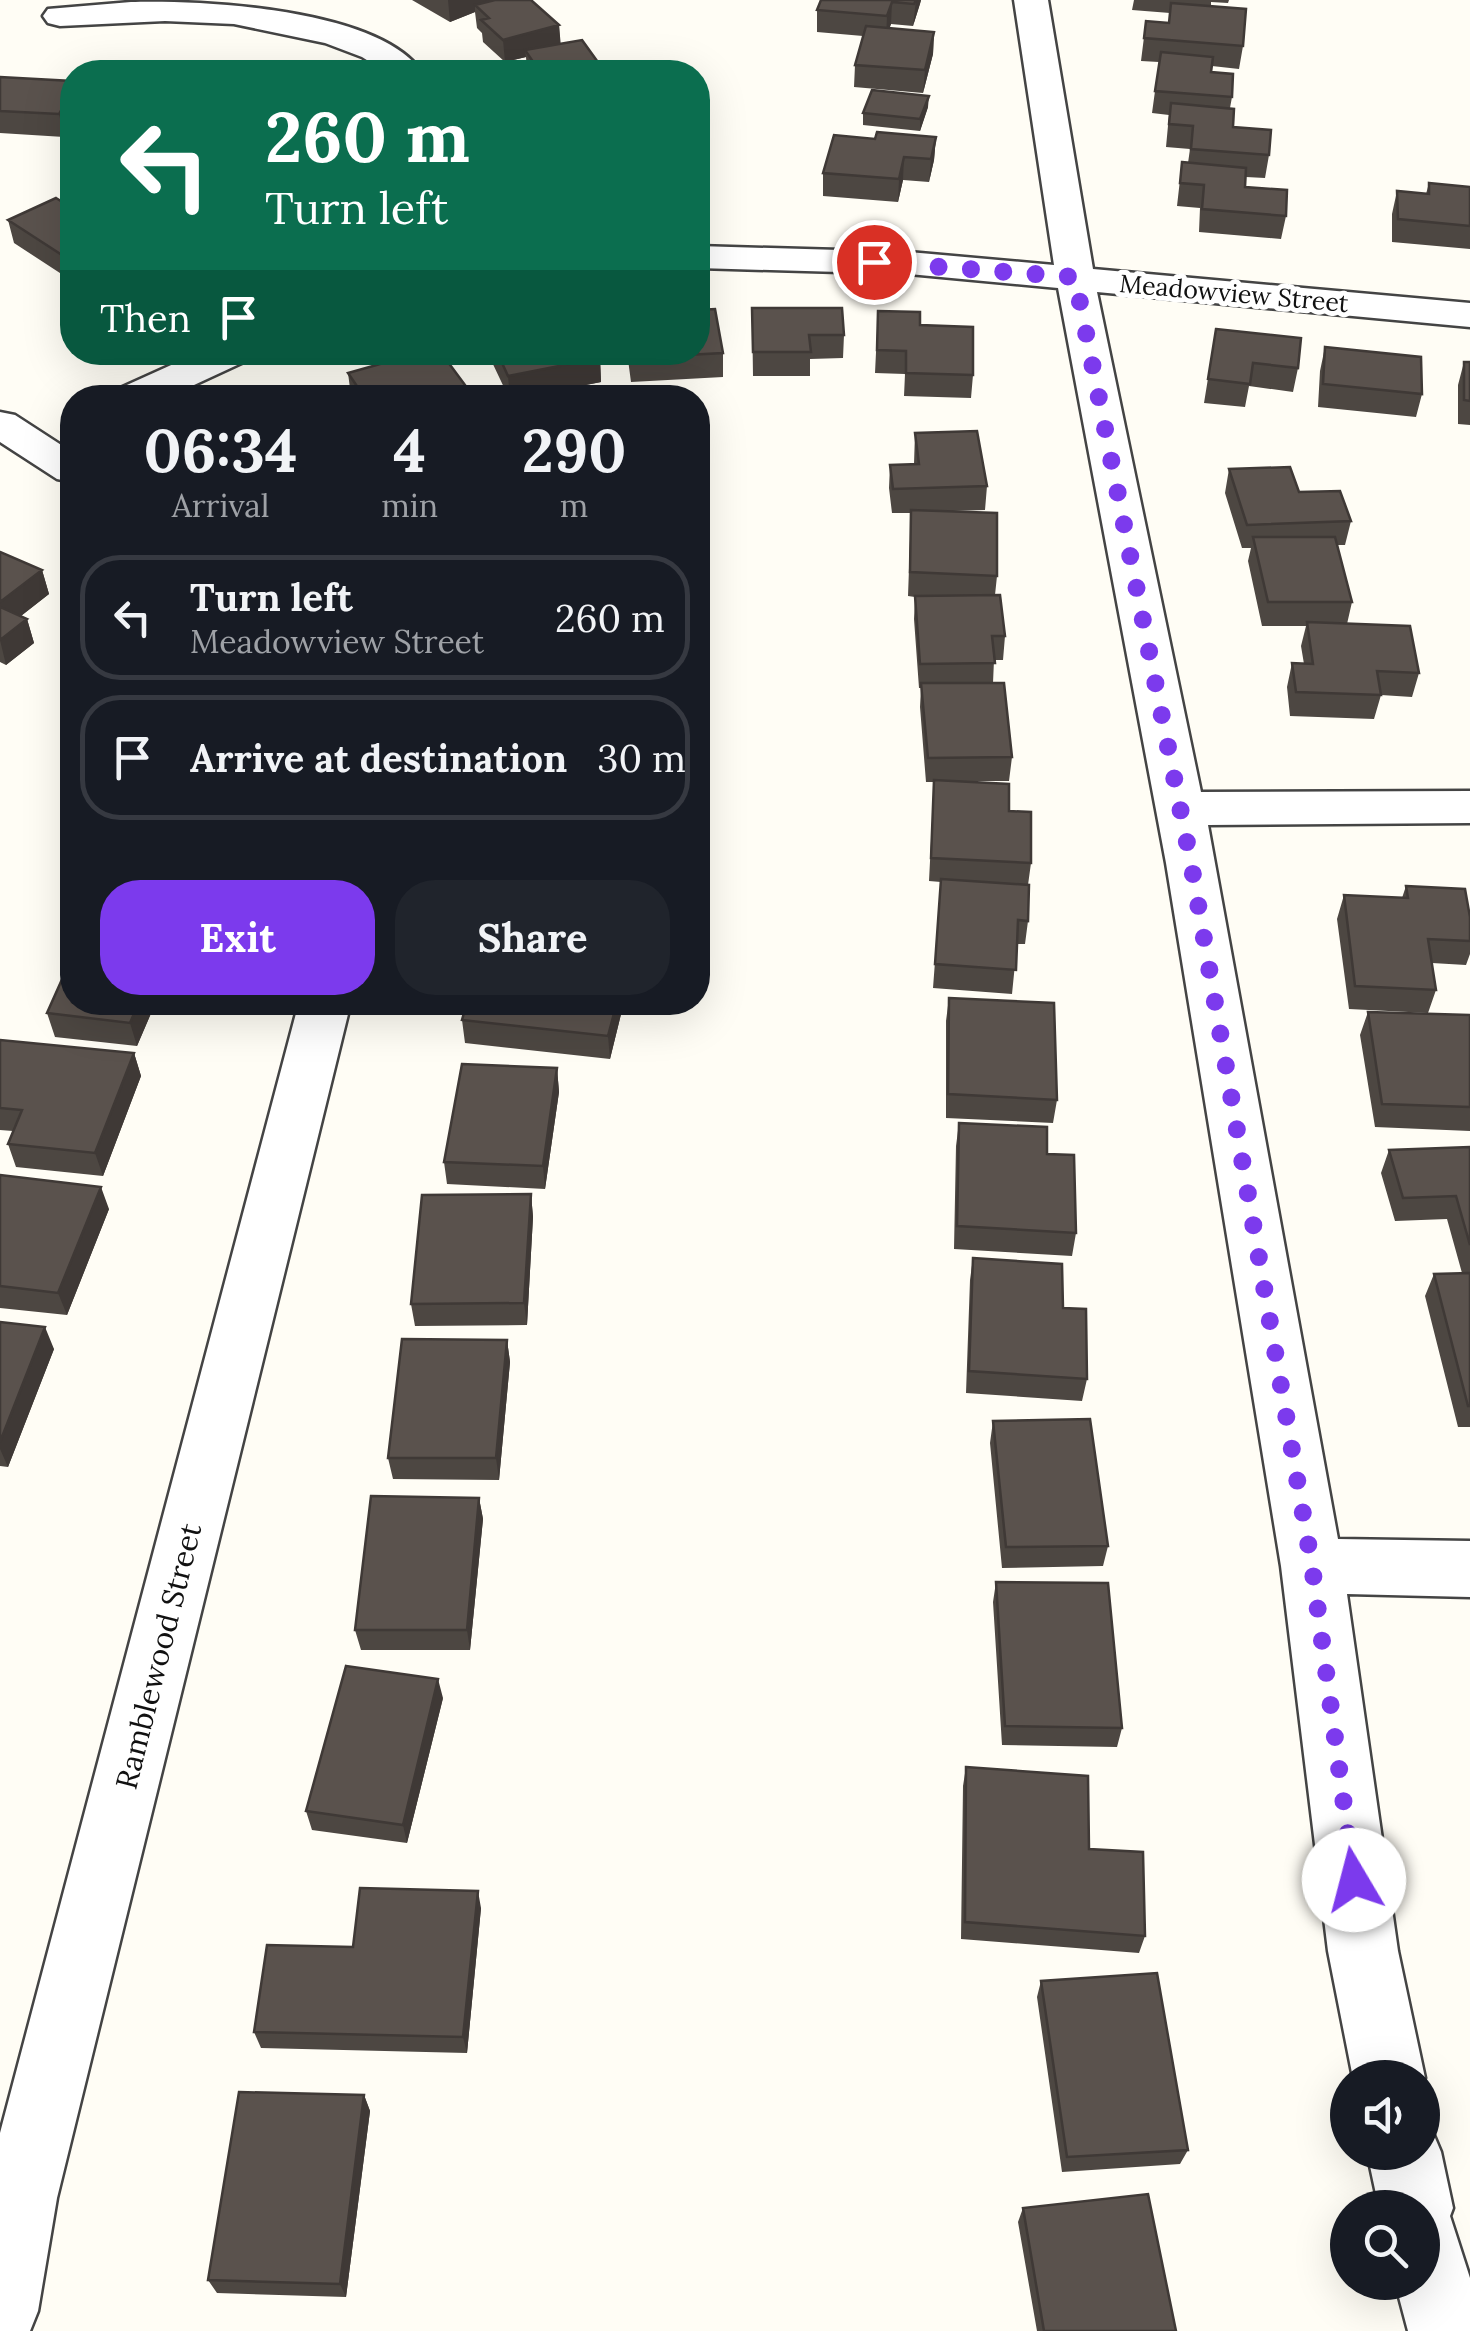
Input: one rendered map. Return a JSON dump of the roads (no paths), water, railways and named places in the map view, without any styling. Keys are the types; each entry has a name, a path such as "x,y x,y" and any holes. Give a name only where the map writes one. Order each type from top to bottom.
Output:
{"street":[{"path":"1031,0 1075,277 1181,809 1312,1566 1363,1951 1385,2060"},
{"path":"60,16 192,9 289,20 361,44 386,60"},
{"name":"Meadowview Street","path":"710,257 909,263 1470,315"},
{"path":"161,385 205,365"},
{"path":"11,442 60,428"},
{"path":"11,442 60,464"},
{"path":"1181,809 1470,806"},
{"name":"Ramblewood Street","path":"0,2311 20,2198 322,1015"},
{"path":"1312,1566 1470,1569"},
{"path":"1438,2300 1446,2331"}]}
